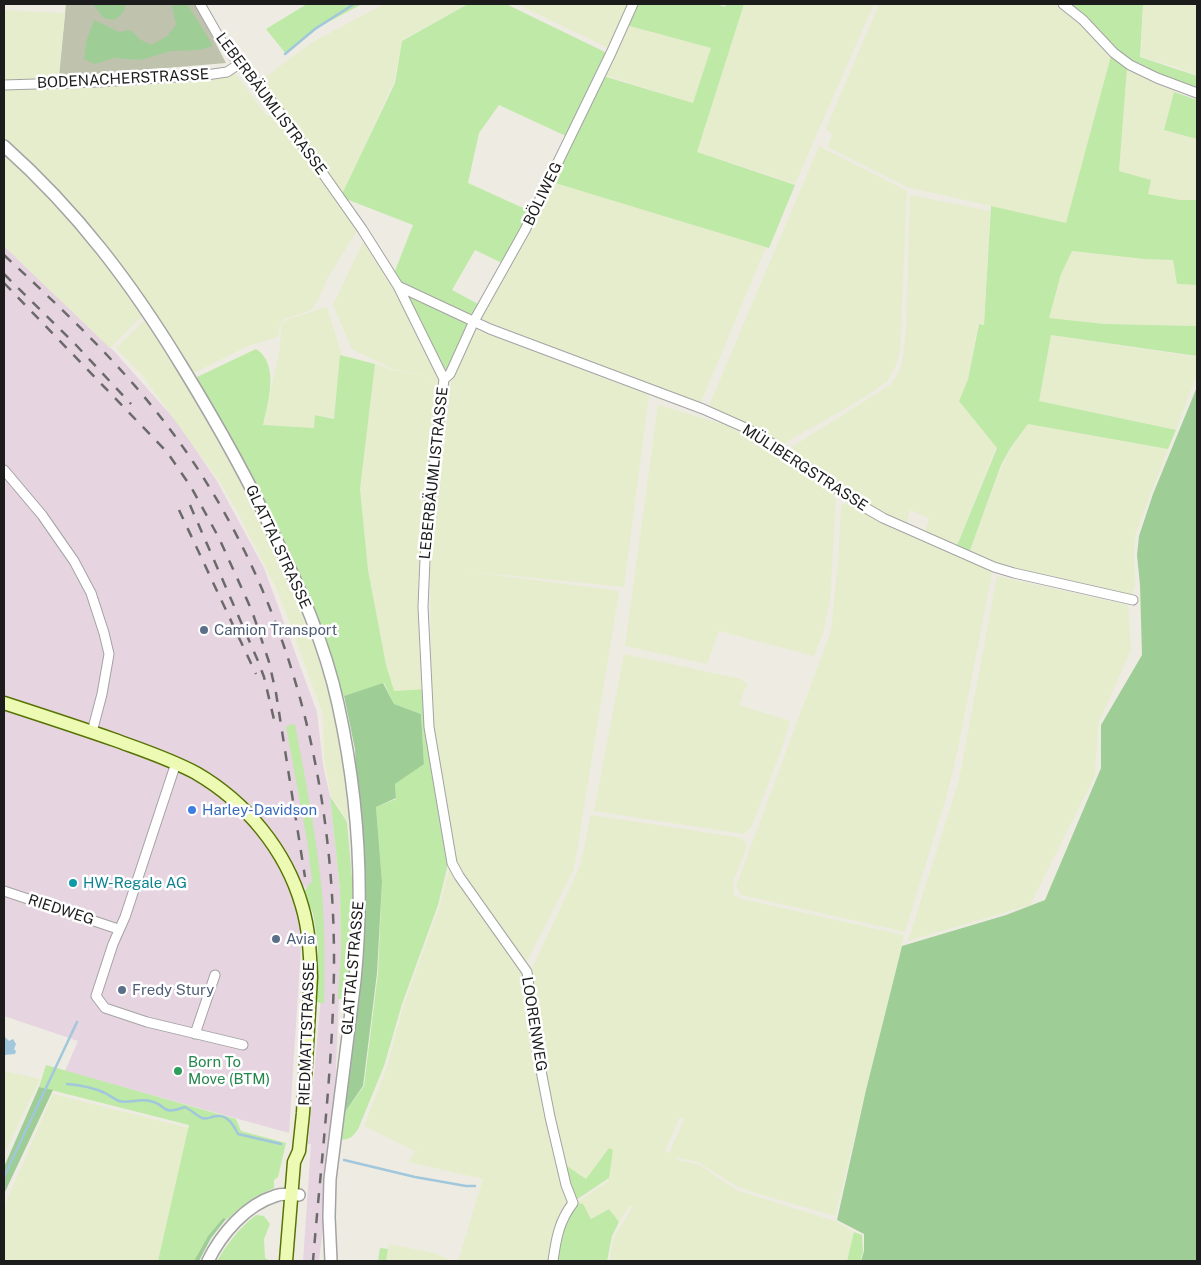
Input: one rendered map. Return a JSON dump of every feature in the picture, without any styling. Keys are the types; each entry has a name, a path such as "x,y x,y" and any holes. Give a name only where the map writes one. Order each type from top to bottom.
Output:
{"main road":[{"name":"RIEDMATTSTRASSE","path":"4,703 92,732 176,763 197,774 218,788 256,822 281,857 293,880 302,906 310,957 311,996 304,1104 299,1151 294,1162 295,1195"},
{"path":"286,1261 295,1195"},
{"path":"294,1261 295,1195"}],"street":[{"name":"LEBERBÄUMLISTRASSE","path":"200,4 220,39 239,64 258,84 344,201 398,286 444,379 432,480 423,607 429,728 452,863"},
{"name":"BÖLIWEG","path":"444,379 450,374 474,321 526,230 612,53 633,4"},
{"path":"1063,4 1084,20 1114,53 1130,66 1197,93"},
{"name":"BODENACHERSTRASSE","path":"4,85 98,82 206,75 227,72 239,64"},
{"name":"GLATTALSTRASSE","path":"4,146 43,183 85,228 150,314 225,438 254,493 299,586 321,644 338,702 346,747 360,874 355,980 330,1179 331,1261"},
{"name":"MÜLIBERGSTRASSE","path":"398,286 474,321 702,409 748,429 773,444 859,504 883,518 994,567 1133,600"},
{"path":"4,470 42,515 74,562 91,593 109,654 102,694 92,732"},
{"path":"176,763 125,917 118,929 96,996 105,1008 147,1022 243,1045"},
{"name":"LOORENWEG","path":"452,863 459,876 527,972 537,1050 550,1117 566,1185 573,1203 564,1214 556,1236 553,1261"},
{"name":"RIEDWEG","path":"4,891 118,929"},
{"path":"194,1034 215,975"},
{"path":"208,1261 226,1233 242,1216 274,1196 295,1195"}],"shaded area":[{"path":"66,4 195,4 226,63 59,77"},
{"path":"384,4 468,4 402,40 394,82 342,194 260,81 311,43"},
{"path":"517,4 630,4 611,46 608,48"},
{"path":"744,4 874,4 795,184 697,152"},
{"path":"879,4 1058,4 1073,17 1111,58 1066,223 907,187 828,147 832,134 826,129"},
{"path":"1143,4 1197,4 1197,76 1179,68 1141,57"},
{"path":"4,10 65,13 58,81 4,83"},
{"path":"627,25 711,48 693,103 604,75"},
{"path":"1127,68 1175,88 1164,130 1197,139 1197,201 1147,194 1151,180 1119,171"},
{"path":"235,73 267,116 280,115 359,228 328,277 318,300 311,310 285,319 280,324 278,337 248,346 192,374 155,315 4,142 4,87"},
{"path":"819,146 907,191 900,351 888,381 865,397 778,447 747,423 708,408"},
{"path":"4,154 45,193 97,252 143,315 110,348 4,246"},
{"path":"554,182 766,247 699,407 479,318"},
{"path":"910,195 990,211 984,324 978,324 968,378 959,401 996,447 956,548 924,535 929,518 910,510 906,527 883,516 784,452 890,385 899,372 906,330"},
{"path":"363,242 393,288 439,379 393,369 352,349 333,305"},
{"path":"4,246 114,351 177,422 217,481 264,568 317,712 323,765 330,796 340,890 341,951 335,1090 324,1176 323,1228 319,1261 303,1261 311,1144 308,1144 320,1008 322,957 318,920 305,885 289,1133 65,1071 78,1041 4,1016"},
{"path":"1071,251 1144,259 1173,260 1177,284 1197,285 1197,326 1105,324 1049,318 1061,274"},
{"path":"327,307 341,353 334,418 315,415 314,428 263,425 280,348 281,324 289,319"},
{"path":"146,319 187,382 260,513 317,643 330,684 346,771 351,820 347,820 331,795 324,759 323,714 279,594 237,511 221,484 142,375 116,348"},
{"path":"474,329 649,395 624,587 464,571 619,591 574,869 524,967 452,863 432,731 430,568 451,382"},
{"path":"1051,335 1197,357 1197,374 1176,430 1039,401"},
{"path":"375,364 393,370 443,380 424,560 426,689 393,691 386,666 368,570 360,489"},
{"path":"658,405 726,425 781,455 831,491 836,501 830,600 823,633 814,656 719,631 707,664 625,646"},
{"path":"1028,424 1168,449 1135,535 1135,586 1132,595 1123,596 1015,572 969,553 1002,465"},
{"path":"849,501 993,568 958,749 946,798 905,932 741,895 736,886 831,631 838,563 841,506"},
{"path":"997,576 1128,605 1131,650 1098,725 1095,776 1030,905 908,941 959,780"},
{"path":"624,654 741,679 747,684 739,705 790,721 781,751 752,826 744,834 594,811"},
{"path":"591,815 742,838 747,846 733,882 734,895 742,899 904,935 835,1216 752,1192 734,1185 698,1162 675,1157 681,1161 698,1164 736,1190 835,1221 854,1232 847,1261 609,1261 614,1237 633,1206 629,1207 619,1222 609,1209 591,1219 576,1203 608,1181 613,1150 609,1148 586,1179 562,1163 551,1118 529,975 580,866","holes":["680,1117 684,1119 669,1153 665,1151"]},
{"path":"452,867 525,973 569,1203 552,1261 458,1261 483,1179 408,1162 419,1146 415,1151 364,1126 387,1067 403,1007 440,905 449,869"},
{"path":"4,1071 40,1079 4,1154"},
{"path":"53,1094 189,1128 158,1261 4,1261 4,1207"},
{"path":"389,1244 434,1253 452,1261 386,1261"}],"green space":[{"path":"93,4 126,4 123,13 114,20 104,18"},
{"path":"172,4 187,4 213,46 199,50 171,51 140,60 114,58 95,64 84,59 86,42 94,20 119,32 130,30 141,40 151,45 166,37 176,25"},
{"path":"307,4 362,4 319,27 286,54 266,29"},
{"path":"468,4 506,4 609,54 568,137 499,105 479,133 468,183 532,212 504,264 475,250 452,290 480,305 445,376 393,276 413,225 346,199 342,194 395,83 402,41"},
{"path":"635,4 716,4 725,7 727,4 744,4 697,152 795,185 769,248 552,182 603,76 693,103 711,48 626,25"},
{"path":"1067,4 1143,4 1140,57 1197,76 1197,91 1131,64"},
{"path":"1111,56 1127,68 1119,171 1151,180 1148,194 1180,200 1197,200 1197,285 1177,284 1173,260 1144,259 1072,251 1061,274 1049,318 1105,324 1197,326 1197,356 1051,335 1039,401 1176,430 1168,449 1028,424 1011,447 1001,465 969,553 956,548 997,448 959,401 968,379 979,324 984,325 991,206 1066,223"},
{"path":"1174,92 1197,100 1197,139 1164,130"},
{"path":"256,349 268,364 270,374 269,395 263,425 314,428 315,415 334,419 340,355 375,364 360,489 368,570 386,665 394,691 426,689 449,860 438,905 402,1004 384,1066 359,1127 351,1137 343,1140 339,1140 342,1116 364,1086 378,973 382,882 376,807 396,799 395,784 424,763 421,714 394,704 384,683 341,697 325,642 195,378"},
{"path":"1197,387 1197,1261 861,1261 864,1251 864,1234 837,1220 866,1090 902,946 1006,915 1045,900 1101,768 1101,725 1142,655 1137,555 1139,536 1153,494"},
{"path":"383,683 394,704 421,714 424,764 395,784 396,798 376,807 382,882 377,973 363,1086 345,1112 359,997 362,947 355,749 344,696"},
{"path":"295,724 313,822 321,882 324,1004 317,1002 318,945 313,913 303,893 312,881 307,840 286,726"},
{"path":"330,796 347,822 352,879 354,942 347,999 338,999 341,951 340,890"},
{"path":"46,1065 236,1119 241,1131 286,1143 278,1177 274,1180 274,1188 249,1201 226,1220 223,1218 208,1236 194,1261 158,1261 189,1125 39,1087"},
{"path":"39,1087 53,1090 4,1194 4,1167"},
{"path":"609,1148 613,1150 609,1178 576,1200 561,1162 586,1179"},
{"path":"576,1203 583,1204 591,1219 609,1209 619,1222 612,1236 607,1261 555,1261 558,1236"},
{"path":"256,1215 264,1216 270,1224 264,1239 265,1258 270,1261 217,1261 234,1236"},
{"path":"223,1218 226,1219 211,1238 199,1261 194,1261 208,1236"},
{"path":"854,1232 862,1235 863,1252 860,1261 847,1261"},
{"path":"380,1248 388,1249 386,1261 378,1261"}],"water":[{"path":"4,1036 9,1041 13,1039 16,1044 15,1054 4,1055"}],"waterway":[{"path":"285,54 315,29 354,4"},
{"path":"4,1177 77,1022"},
{"path":"67,1084 95,1089 119,1101 150,1101 168,1110 185,1107 204,1118 222,1116 230,1122 238,1134 281,1144"},
{"path":"344,1160 415,1177 475,1186"}],"railway":[{"path":"4,255 111,359 151,404 210,488 244,550 273,616 296,683 313,753 325,823 332,895 333,1004 326,1114 313,1261"},
{"path":"4,274 76,345 131,404"},
{"path":"4,283 167,452 191,487 219,538 252,611 269,662 276,693 305,877"},
{"path":"190,505 258,661 264,677 276,728"},
{"path":"179,510 256,674"}],"place":[{"name":"Camion Transport","path":"204,630"},
{"name":"Harley-Davidson","path":"192,810"},
{"name":"HW-Regale AG","path":"73,883"},
{"name":"Avia","path":"276,939"},
{"name":"Fredy Stury","path":"122,990"},
{"name":"Born To Move (BTM)","path":"178,1071"}]}
